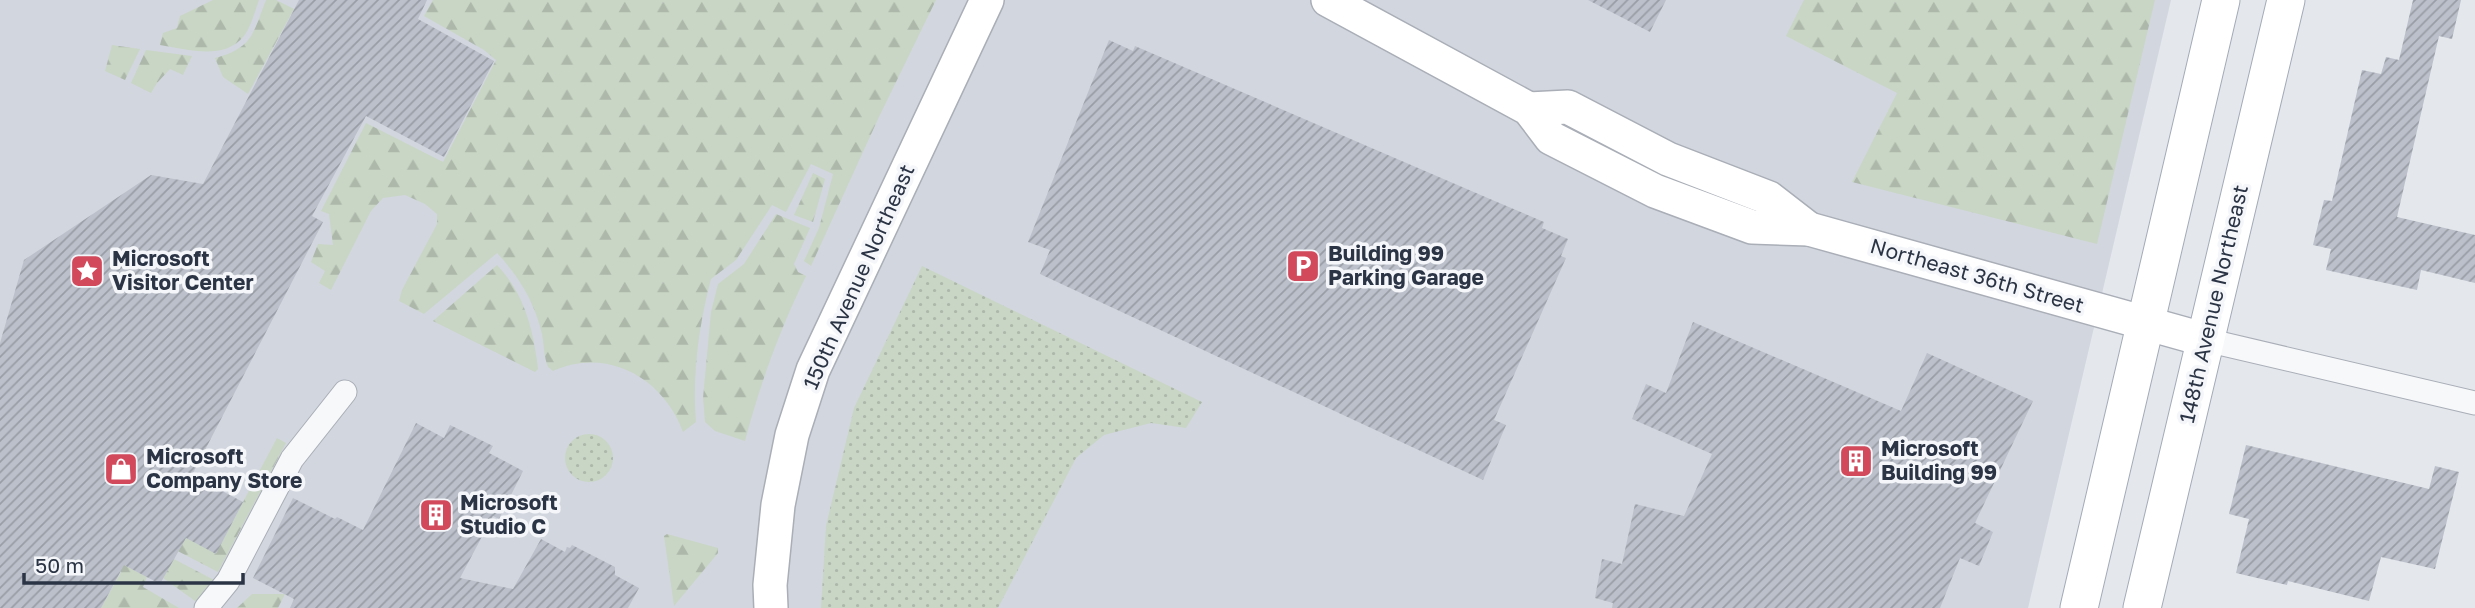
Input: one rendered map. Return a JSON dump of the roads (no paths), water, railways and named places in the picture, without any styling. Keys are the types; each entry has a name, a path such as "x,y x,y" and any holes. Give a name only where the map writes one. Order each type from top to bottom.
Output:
{"main road":[{"path":"2079,608 2221,0"},
{"name":"148th Avenue Northeast","path":"2142,608 2286,0"}],"street":[{"name":"150th Avenue Northeast","path":"771,608 770,585 778,505 792,435 813,370 987,0"},
{"name":"Northeast 36th Street","path":"1328,0 1529,109 1568,107 1668,159 1769,198 1810,229 2206,340"},
{"path":"2206,340 2475,403"},
{"path":"206,608 228,581 292,459 345,392"}],"place":[{"name":"Building 99 Parking Garage","path":"1303,266"},
{"name":"Microsoft Visitor Center","path":"87,271"},
{"name":"Microsoft Building 99","path":"1856,461"},
{"name":"Microsoft Company Store","path":"121,469"},
{"name":"Microsoft Studio C","path":"436,515"}]}
